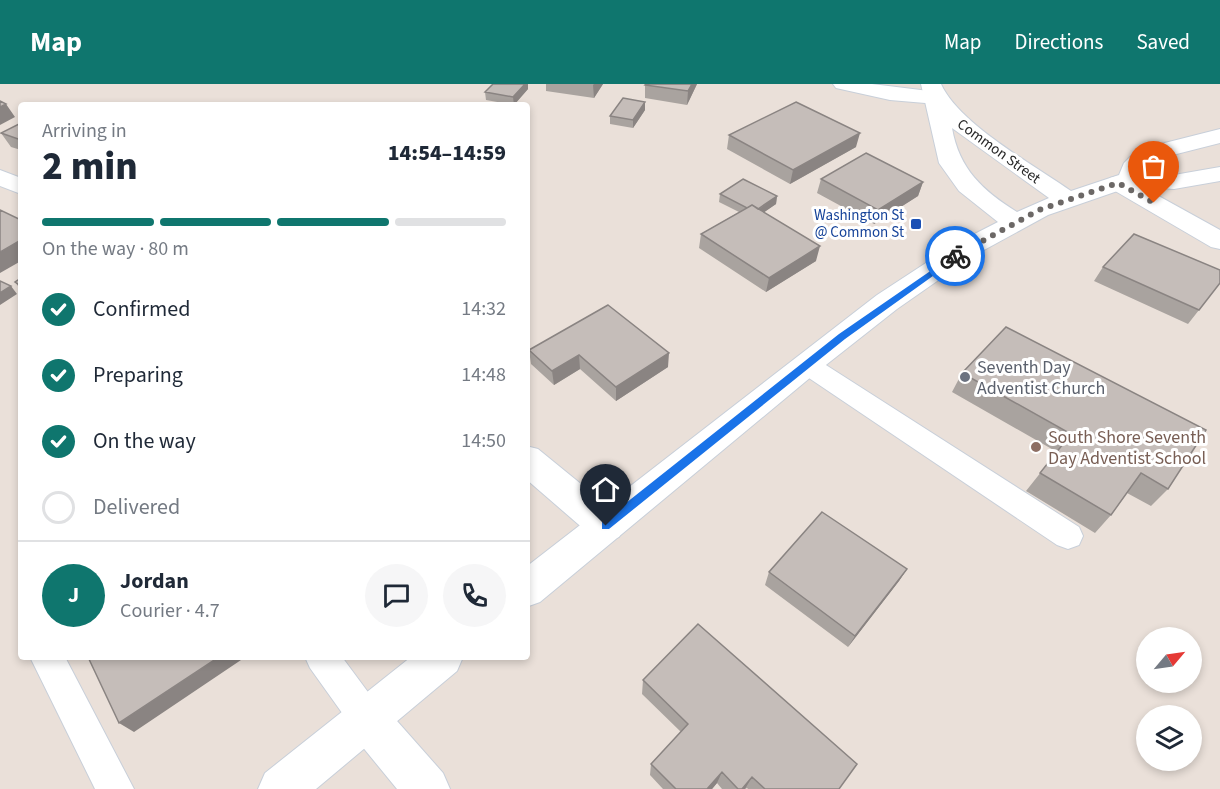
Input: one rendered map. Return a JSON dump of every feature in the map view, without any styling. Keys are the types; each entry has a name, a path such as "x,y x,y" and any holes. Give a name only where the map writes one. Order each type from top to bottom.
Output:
{"main road":[{"path":"843,84 890,93 934,91"},
{"name":"Common Street","path":"934,91 959,123 1066,199"},
{"name":"Common Street","path":"934,91 944,146 958,177 978,198 1014,221"},
{"path":"1124,181 1132,168 1145,155 1220,136"},
{"path":"530,587 806,364 896,296 964,250 1014,221 1066,199 1124,181 1173,182 1220,174"},
{"path":"0,177 18,186"},
{"path":"1124,181 1220,241"},
{"path":"530,462 606,526"},
{"path":"281,789 439,660"},
{"path":"367,719 427,789"}],"lane":[{"path":"806,364 1068,536"},
{"path":"49,660 115,789"},
{"path":"324,660 367,719"}],"building":[{"path":"493,84 525,84 513,97 485,92"},
{"path":"646,84 692,84 688,91"},
{"path":"623,98 645,102 633,120 610,116"},
{"path":"796,102 860,133 793,170 729,135"},
{"path":"18,124 18,139 1,133"},
{"path":"866,153 923,182 878,210 821,179"},
{"path":"743,179 777,196 758,209 752,205 747,208 720,194"},
{"path":"752,205 820,246 769,278 701,234"},
{"path":"0,210 18,219 18,242 0,252"},
{"path":"1134,234 1220,270 1220,283 1199,310 1103,267"},
{"path":"0,281 11,286 0,293"},
{"path":"608,305 669,353 616,387 579,355 552,371 530,349"},
{"path":"1006,327 1206,430 1168,489 1141,473 1111,515 1040,473 1071,434 962,373"},
{"path":"822,512 907,569 855,636 769,572"},
{"path":"698,624 857,764 839,789 765,789 752,777 742,789 738,789 722,772 707,789 676,789 651,764 688,724 643,680"},
{"path":"89,660 214,660 119,723"}],"way so far":[{"path":"955,256 1014,221 1094,189 1118,183 1154,203"}],"place":[{"name":"Washington St @ Common St","path":"916,224"},
{"name":"Seventh Day Adventist Church","path":"965,377"},
{"name":"South Shore Seventh Day Adventist School","path":"1036,447"}],"route":[{"path":"606,526 842,336 955,256"}]}
